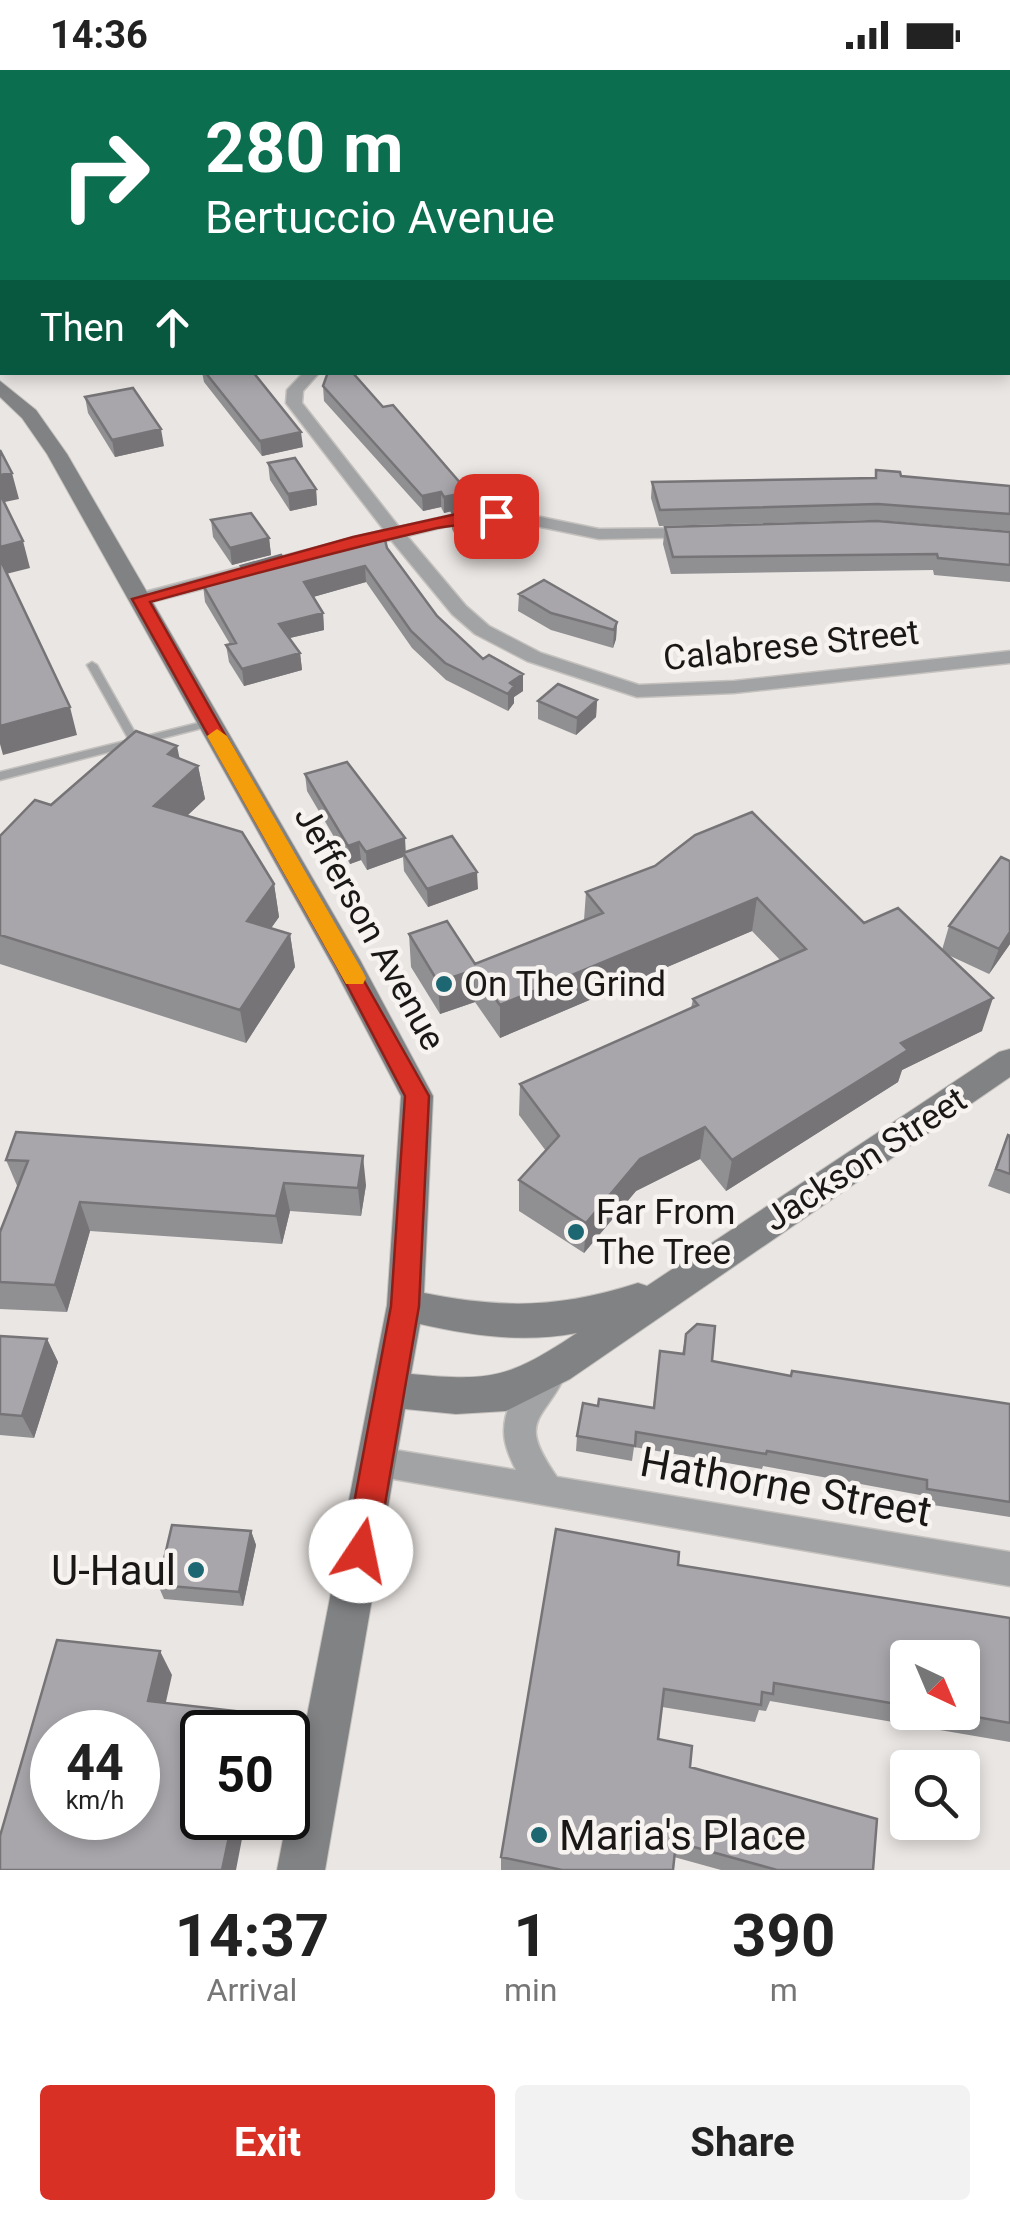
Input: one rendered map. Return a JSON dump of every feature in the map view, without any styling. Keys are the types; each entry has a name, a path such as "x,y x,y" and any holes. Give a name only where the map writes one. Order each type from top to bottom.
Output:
{"main road":[{"name":"Jefferson Avenue","path":"0,387 44,433 417,1096 405,1306 301,1870"},
{"name":"Jackson Street","path":"391,1390 456,1396 506,1394 557,1367 1010,1060"},
{"name":"Jackson Street","path":"405,1306 486,1322 538,1325 590,1316 670,1288"}],"street":[{"name":"Calabrese Street","path":"310,375 294,390 294,403 395,533 447,596 482,630 534,657 637,691 734,688 1010,657"},
{"path":"140,599 470,516 530,520 599,534 713,532"},
{"path":"547,1491 526,1462 519,1437 522,1412 532,1393 557,1367"},
{"name":"Hathorne Street","path":"378,1463 1010,1569"}],"lane":[{"path":"92,665 135,742"},
{"path":"0,776 210,722"}],"building":[{"path":"207,375 255,375 301,432 260,441"},
{"path":"327,375 355,375 383,407 393,405 468,492 422,496 323,386"},
{"path":"133,388 161,429 112,440 85,397"},
{"path":"0,450 12,473 0,475"},
{"path":"295,458 316,489 288,494 268,463"},
{"path":"876,470 1010,486 1010,514 878,504 660,510 652,482 876,478"},
{"path":"0,494 23,541 0,547"},
{"path":"469,508 485,511 498,536 466,540 452,512"},
{"path":"251,513 269,538 230,548 211,520"},
{"path":"877,521 1010,532 1010,565 938,558 937,554 673,557 665,527"},
{"path":"384,536 387,548 437,616 483,659 489,655 523,674 510,683 514,686 508,694 445,663 411,631 365,566 304,582 323,613 279,624 300,653 242,669 226,645 236,643 203,585 247,574 241,566 281,555 286,562"},
{"path":"0,559 70,707 0,726"},
{"path":"544,580 617,622 614,630 551,613 519,594"},
{"path":"558,684 597,700 577,718 538,701"},
{"path":"136,731 177,746 168,754 198,766 154,806 242,832 274,884 247,921 290,934 240,1010 0,935 0,836 35,800 51,805"},
{"path":"347,762 405,838 366,852 359,842 348,846 305,774"},
{"path":"752,812 864,923 898,908 993,998 901,1043 908,1050 732,1160 705,1127 640,1159 586,1223 519,1180 559,1136 520,1084 698,1005 693,999 806,949 757,898 500,1005 474,970 438,982 409,934 447,921 475,964 603,913 586,892 655,866 695,835"},
{"path":"452,836 477,872 427,889 403,853"},
{"path":"1001,857 1010,861 1010,932 999,949 949,926"},
{"path":"16,1132 363,1156 358,1188 284,1183 276,1216 80,1202 55,1285 0,1282 0,1232 28,1161 6,1160"},
{"path":"1010,1136 1010,1174 996,1169"},
{"path":"697,1324 715,1326 712,1361 791,1376 792,1371 1010,1404 1010,1502 927,1489 927,1480 767,1451 766,1454 636,1432 635,1446 577,1436 583,1403 598,1406 599,1399 654,1408 660,1351 684,1354 686,1334"},
{"path":"0,1336 47,1339 22,1416 0,1414"},
{"path":"172,1525 251,1531 239,1592 158,1585"},
{"path":"556,1529 679,1552 678,1565 1010,1618 1010,1723 980,1718 980,1640 890,1640 890,1703 774,1683 773,1694 762,1692 761,1705 664,1689 658,1739 692,1746 690,1767 877,1819 873,1870 777,1870 676,1842 673,1870 562,1870 501,1857"},
{"path":"57,1640 160,1651 148,1701 227,1710 180,1710 180,1840 228,1840 222,1870 0,1870 0,1836 30,1733 30,1840 160,1840 160,1710 37,1710"}],"slow traffic":[{"path":"217,736 354,978"}],"place":[{"name":"On The Grind","path":"444,984"},
{"name":"Far From The Tree","path":"576,1232"},
{"name":"U-Haul","path":"196,1570"},
{"name":"Maria's Place","path":"539,1835"}],"route":[{"path":"361,1551 405,1306 417,1096 140,599 359,541 470,516 496,516"}]}
